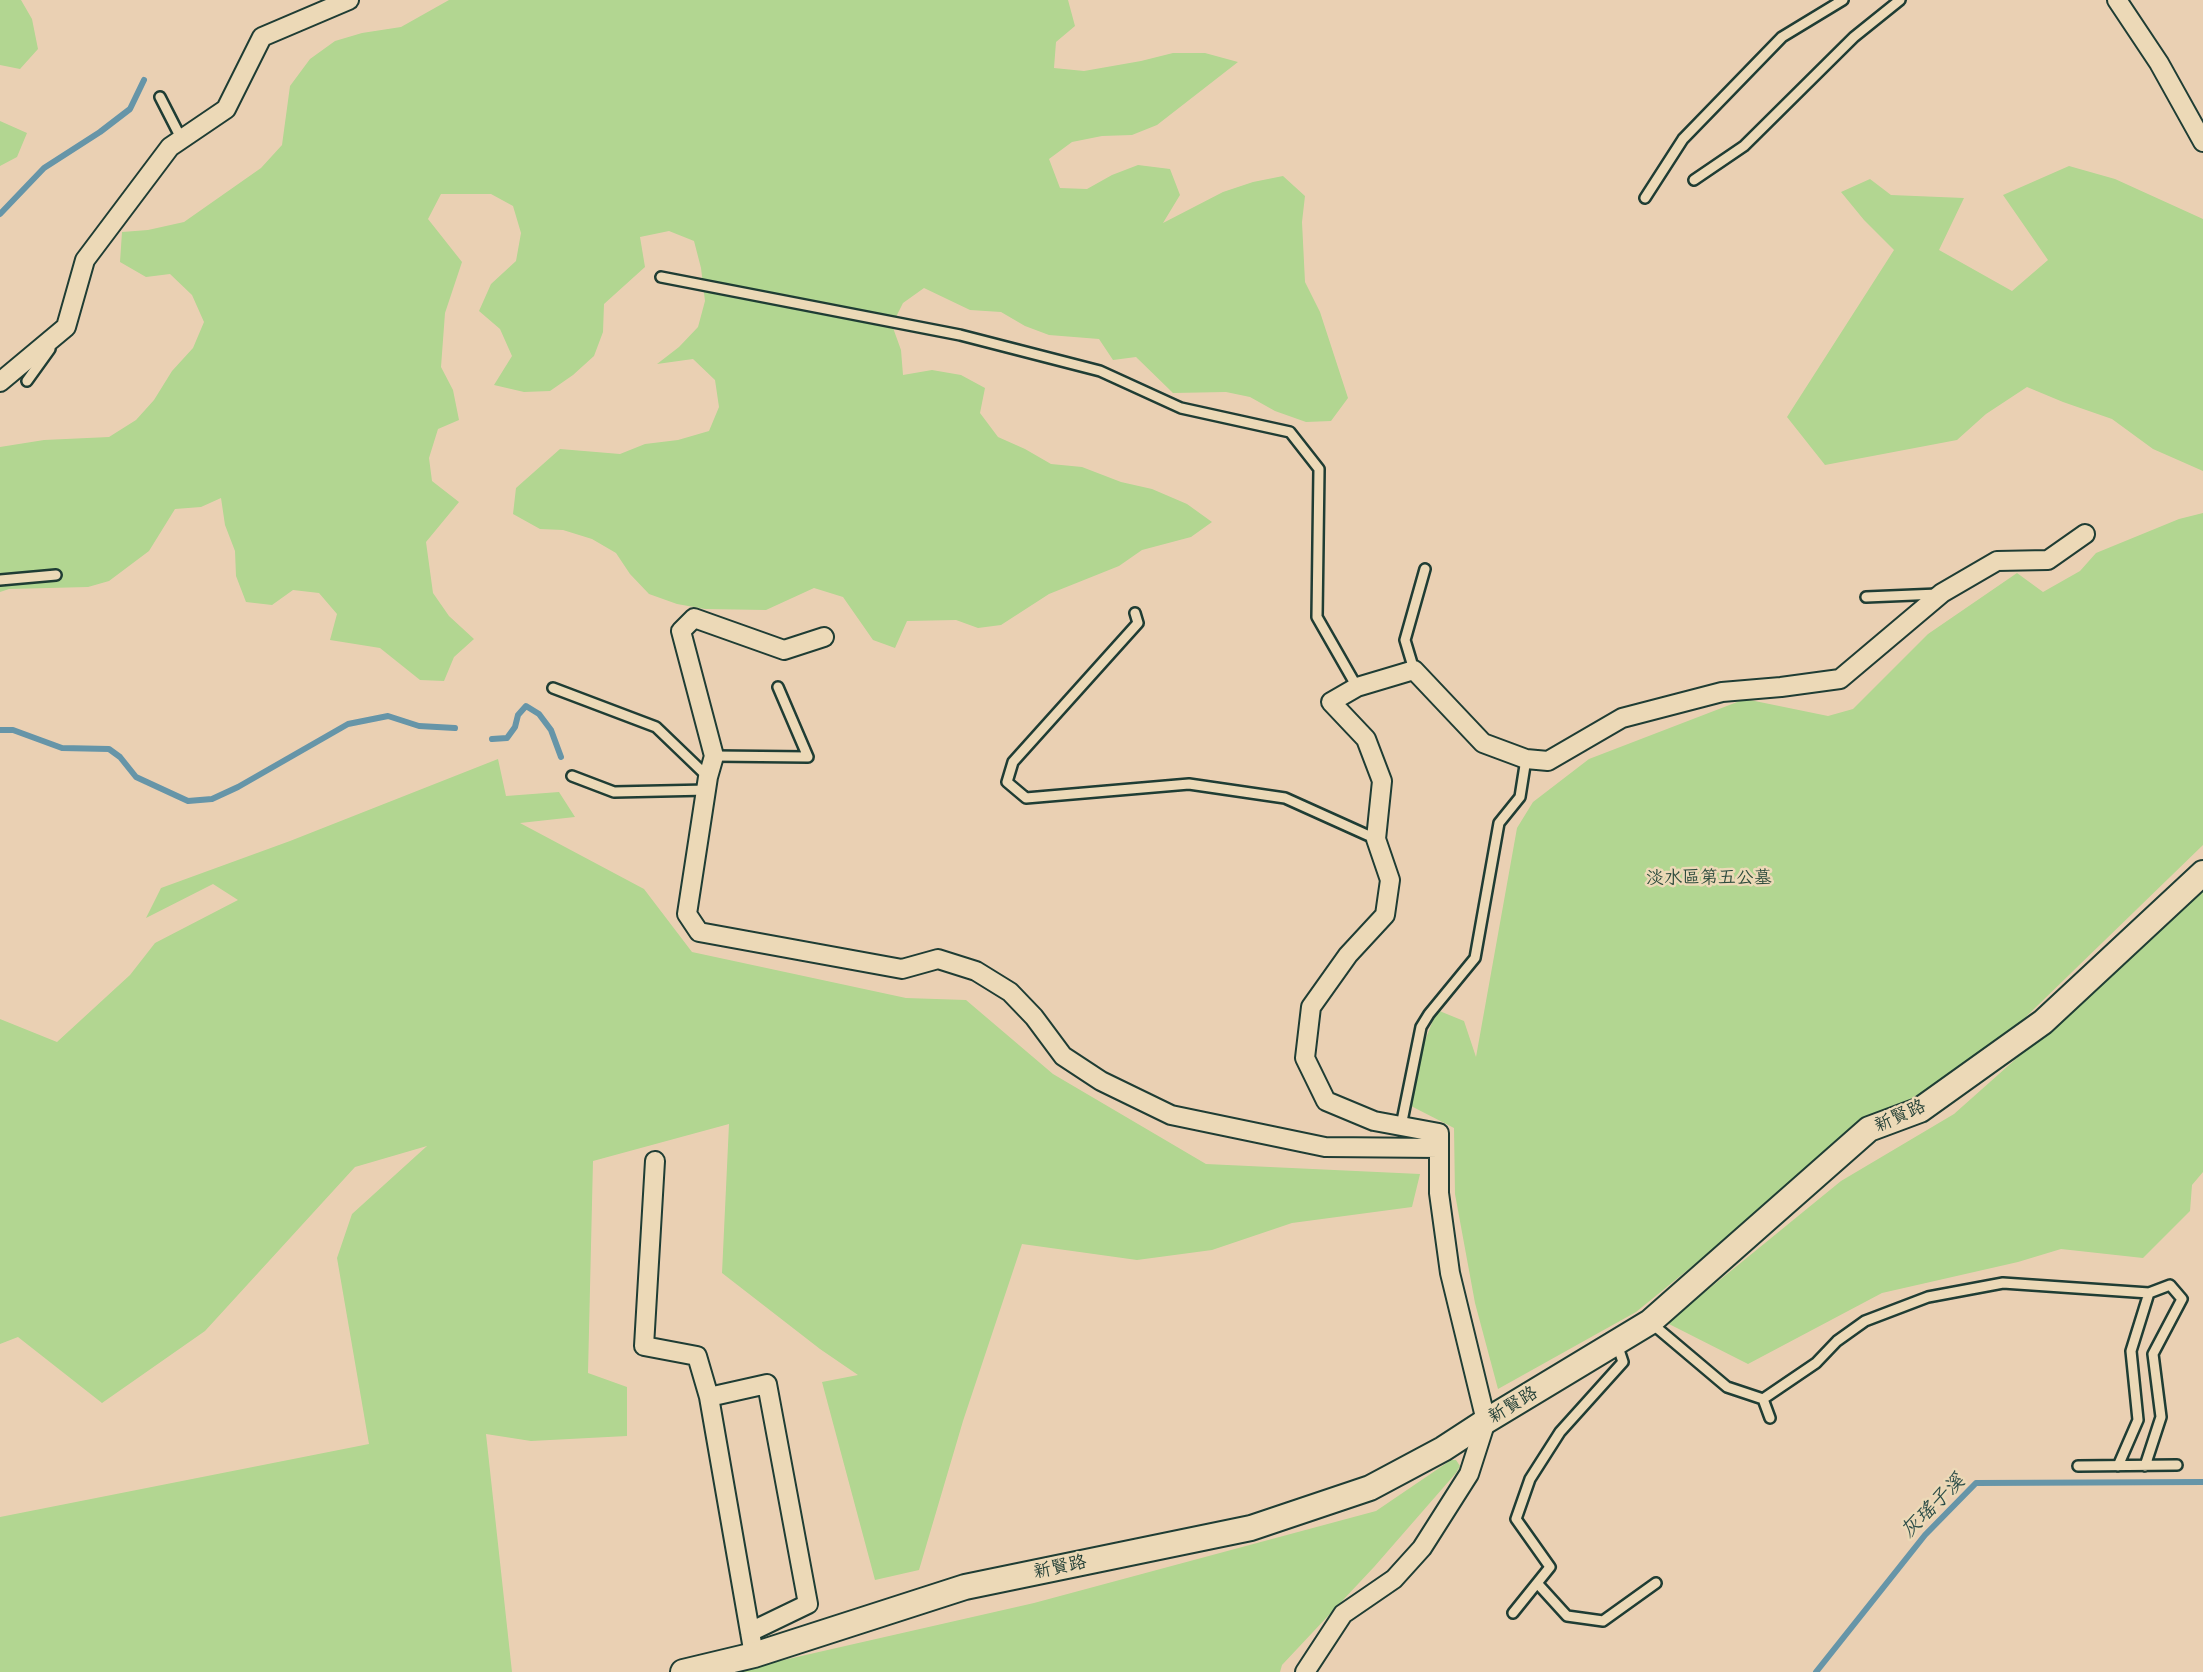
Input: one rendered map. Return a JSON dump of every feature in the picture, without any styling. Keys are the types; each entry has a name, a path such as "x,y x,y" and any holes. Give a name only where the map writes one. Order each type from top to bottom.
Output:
{"street":[{"path":"0,382 66,327 85,260 170,147 226,109 261,37 342,5 349,0"},
{"path":"2116,0 2159,63 2203,142"},
{"path":"1305,1672 1343,1614 1394,1579 1422,1548 1469,1474 1485,1421 1450,1273 1439,1193 1439,1133 1374,1121 1326,1101 1305,1058 1311,1007 1348,955 1385,915 1390,880 1376,839 1382,781 1366,739 1331,702 1357,687 1414,670 1483,743 1526,759 1548,761 1622,718 1722,692 1840,679 1942,593 1997,561 2048,561 2085,534"},
{"path":"825,637 784,650 694,618 681,631 714,756 687,914 699,932 902,969 938,959 976,971 1010,992 1034,1017 1063,1056 1101,1082 1171,1115 1325,1147 1439,1148"},
{"name":"新賢路","path":"683,1672 752,1643 965,1587 1251,1528 1370,1488 1443,1449 1485,1421 1617,1344 1650,1322 1869,1129 1920,1110 2043,1022 2203,873"},
{"path":"655,1161 644,1346 697,1356 709,1397 752,1643 808,1604 767,1384 709,1397"}],"lane":[{"path":"1645,198 1683,139 1782,37 1842,0"},
{"path":"1694,180 1744,146 1854,37 1900,0"},
{"path":"159,97 182,140"},
{"path":"661,277 960,335 1100,371 1181,408 1290,432 1319,469 1317,616 1357,687"},
{"path":"27,381 66,327"},
{"path":"1414,670 1405,640 1425,569"},
{"path":"0,580 56,575"},
{"path":"1866,597 1942,593"},
{"path":"1135,613 1138,623 1013,762 1007,782 1026,798 1189,784 1285,798 1376,839"},
{"path":"714,756 808,757 778,687"},
{"path":"553,688 656,727 708,784"},
{"path":"1401,1126 1421,1027 1474,958 1499,823 1520,797 1526,759"},
{"path":"572,776 614,792 708,784"},
{"path":"1763,1399 1816,1363 1837,1341 1866,1321 1928,1296 2003,1283 2150,1293 2169,1285 2182,1299 2153,1354 2161,1417 2145,1466"},
{"path":"2118,1466 2138,1420 2131,1351 2150,1293"},
{"path":"1650,1322 1727,1386 1763,1399 1770,1418"},
{"path":"1512,1613 1550,1567 1516,1519 1530,1479 1560,1432 1623,1362 1617,1344"},
{"path":"2078,1466 2177,1466"},
{"path":"1537,1583 1567,1616 1603,1621 1656,1583"}],"green space":[{"path":"0,0 21,0 32,19 38,49 20,69 0,65"},
{"path":"449,0 1068,0 1075,26 1056,42 1054,68 1084,71 1173,53 1205,53 1238,62 1157,125 1132,135 1102,136 1072,142 1049,159 1060,188 1087,189 1112,175 1138,165 1170,169 1180,195 1163,223 1223,192 1253,182 1283,176 1305,196 1302,222 1305,282 1320,312 1348,398 1331,421 1306,422 1275,411 1250,397 1226,392 1173,393 1136,357 1113,360 1099,339 1049,335 1025,326 1001,312 970,310 924,288 903,303 892,325 901,350 903,375 932,370 961,375 985,388 980,413 998,437 1051,464 1082,467 1121,482 1152,489 1187,504 1212,522 1191,537 1142,550 1119,566 1049,594 1001,625 978,628 956,620 907,621 895,648 873,640 843,597 814,588 766,610 705,609 677,604 649,594 630,574 616,553 592,539 563,530 540,529 513,514 516,488 560,449 620,454 645,444 678,440 709,431 719,407 715,380 693,359 657,364 679,347 698,327 705,301 701,268 694,241 669,231 640,237 645,267 604,304 603,332 594,356 550,391 524,392 494,385 512,356 500,329 479,311 491,284 516,261 521,233 513,206 491,194 441,194 428,219 462,262 445,313 441,367 453,390 459,420 438,429 429,458 432,481 459,502 426,542 433,593 449,616 474,639 454,657 444,681 420,680 380,648 330,640 337,614 319,593 293,590 272,605 246,602 236,576 235,551 225,525 221,498 201,507 175,509 149,551 109,581 88,587 9,589 0,592 0,447 44,440 109,437 136,420 154,400 172,371 193,348 204,322 192,295 170,274 146,277 120,262 122,232 148,230 184,222 261,168 282,145 290,86 310,59 335,41 362,33 401,27"},
{"path":"0,121 27,133 17,157 0,166"},
{"path":"2069,166 2115,179 2203,219 2203,471 2153,449 2112,419 2027,387 1986,414 1957,440 1825,465 1787,417 1894,250 1864,220 1841,192 1870,179 1891,195 1964,198 1939,250 2012,291 2048,260 2003,195"},
{"name":"淡水區第五公墓","path":"2203,513 2203,845 2002,1040 1760,1211 1636,1312 1498,1389 1475,1303 1455,1194 1454,1128 1411,1106 1408,1084 1437,1010 1464,1021 1476,1057 1517,828 1533,802 1589,759 1745,699 1828,716 1853,709 1928,634 2017,573 2043,592 2080,571 2096,553 2179,519"},
{"path":"498,759 506,796 559,792 575,817 520,823 644,889 692,952 906,998 966,1000 1053,1074 1206,1164 1420,1174 1412,1207 1292,1223 1212,1250 1137,1260 1022,1244 963,1421 919,1570 875,1580 822,1382 858,1375 820,1349 722,1273 729,1124 593,1161 588,1373 627,1387 627,1436 531,1441 486,1434 512,1672 0,1672 0,1517 369,1444 337,1258 352,1214 427,1146 355,1167 205,1331 102,1403 18,1337 0,1344 0,1019 57,1042 130,975 155,943 238,900 213,884 146,918 161,888 290,841"},
{"path":"2203,889 2203,1172 2192,1185 2190,1211 2143,1258 2061,1249 2018,1262 1882,1293 1748,1364 1667,1323 1841,1181 1954,1114 2136,952"},
{"path":"1451,1460 1456,1460 1460,1466 1456,1473 1374,1567 1282,1665 1280,1672 731,1672 1034,1603 1376,1511"}],"waterway":[{"path":"0,214 44,168 100,132 130,109 144,80"},
{"path":"492,739 507,738 515,727 518,715 526,706 539,714 551,730 561,757"},
{"path":"0,730 13,730 62,748 109,749 120,757 136,777 188,801 212,799 238,787 348,724 388,716 419,726 455,728"},
{"name":"灰瑤子溪","path":"1816,1672 1925,1535 1976,1483 2203,1482"}]}
